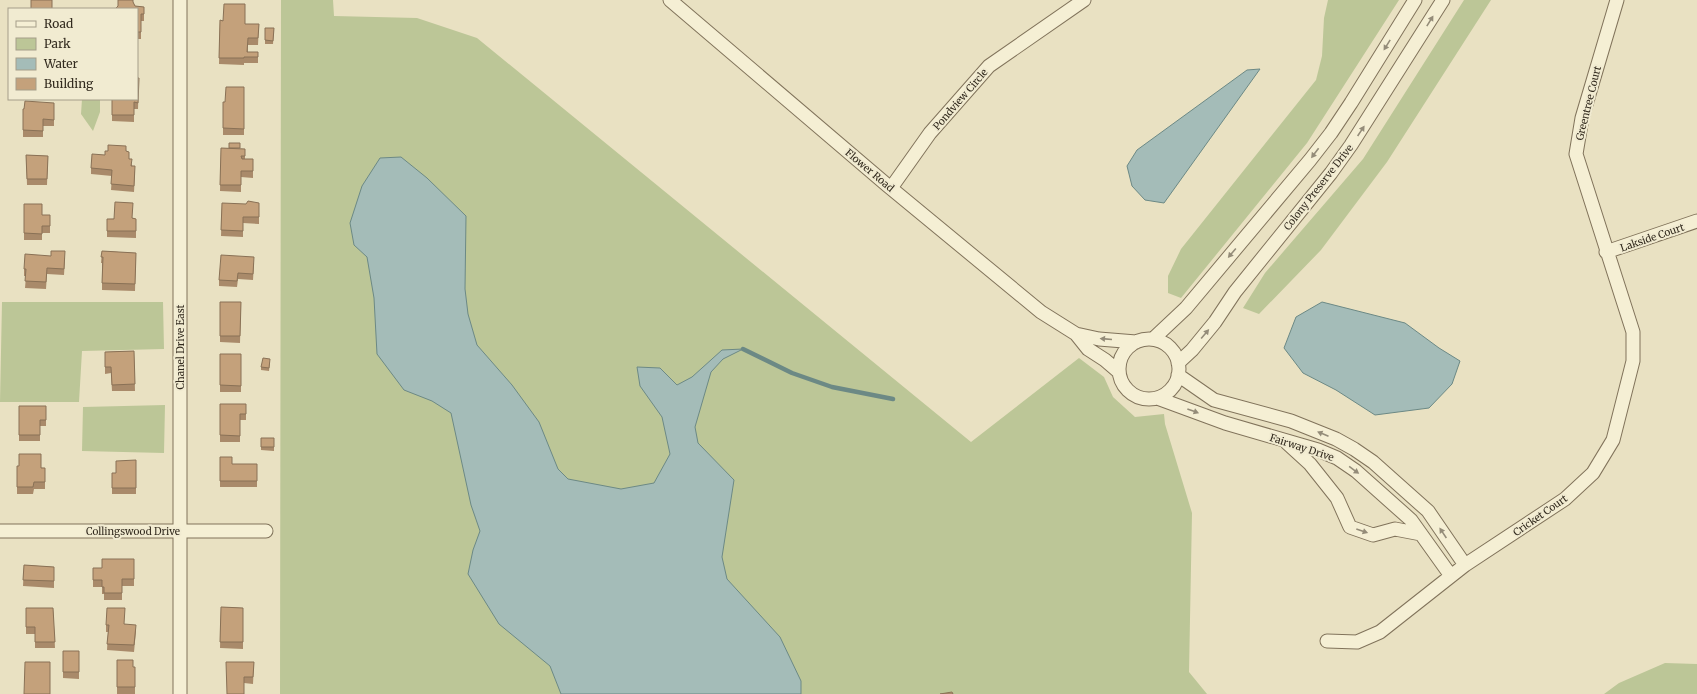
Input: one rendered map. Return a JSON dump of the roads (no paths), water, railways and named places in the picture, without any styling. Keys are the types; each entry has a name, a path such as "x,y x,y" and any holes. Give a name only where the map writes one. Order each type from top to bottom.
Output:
{"street":[{"name":"Chanel Drive East","path":"180,0 180,694"},
{"name":"Flower Road","path":"670,0 891,188 1041,312 1076,334 1088,349 1106,360 1119,372"},
{"name":"Pondview Circle","path":"891,188 930,133 989,66 1084,0"},
{"path":"1153,339 1186,308 1314,155 1351,103 1415,0"},
{"name":"Colony Preserve Drive","path":"1178,369 1215,322 1235,292 1331,173 1351,145 1443,0"},
{"name":"Greentree Court","path":"1606,252 1576,154 1582,118 1617,0"},
{"name":"Lakside Court","path":"1606,252 1697,222"},
{"name":"Cricket Court","path":"1327,641 1357,642 1380,632 1465,565 1565,499 1592,473 1613,440 1633,361 1633,332 1606,252"},
{"name":"Flower Road","path":"1076,334 1099,339 1136,342"},
{"path":"1153,339 1170,347 1176,357 1178,369 1172,388 1165,394 1157,398 1141,398 1131,393 1123,384 1119,372 1119,366 1123,354 1130,345 1141,340 1153,339"},
{"name":"Fairway Drive","path":"1178,369 1214,400 1291,421 1336,439 1373,462 1428,511 1465,565"},
{"name":"Fairway Drive","path":"1157,398 1225,422 1337,458 1356,471 1411,520 1451,576"},
{"path":"1284,440 1310,464 1337,498 1350,527 1373,535 1395,529 1421,534"},
{"path":"1395,529 1401,510 1413,497"},
{"name":"Collingswood Drive","path":"0,531 266,530"}],"water":[{"path":"1260,69 1164,203 1145,200 1132,186 1127,166 1137,150 1247,70"},
{"path":"401,157 427,178 466,216 465,289 468,314 477,345 512,385 539,422 558,469 568,479 621,489 654,483 670,454 662,417 640,386 637,367 660,368 677,385 692,377 722,350 743,349 723,359 711,372 695,427 698,443 734,480 722,557 727,579 780,637 801,681 801,694 561,694 550,666 499,624 468,574 473,550 480,531 471,505 451,413 432,401 404,390 377,354 374,298 367,257 354,245 350,223 362,186 380,158"},
{"path":"1322,302 1405,323 1439,348 1460,361 1452,384 1429,408 1375,415 1336,390 1303,373 1284,348 1296,317"}],"waterway":[{"path":"743,349 792,373 832,387 893,399"}]}
